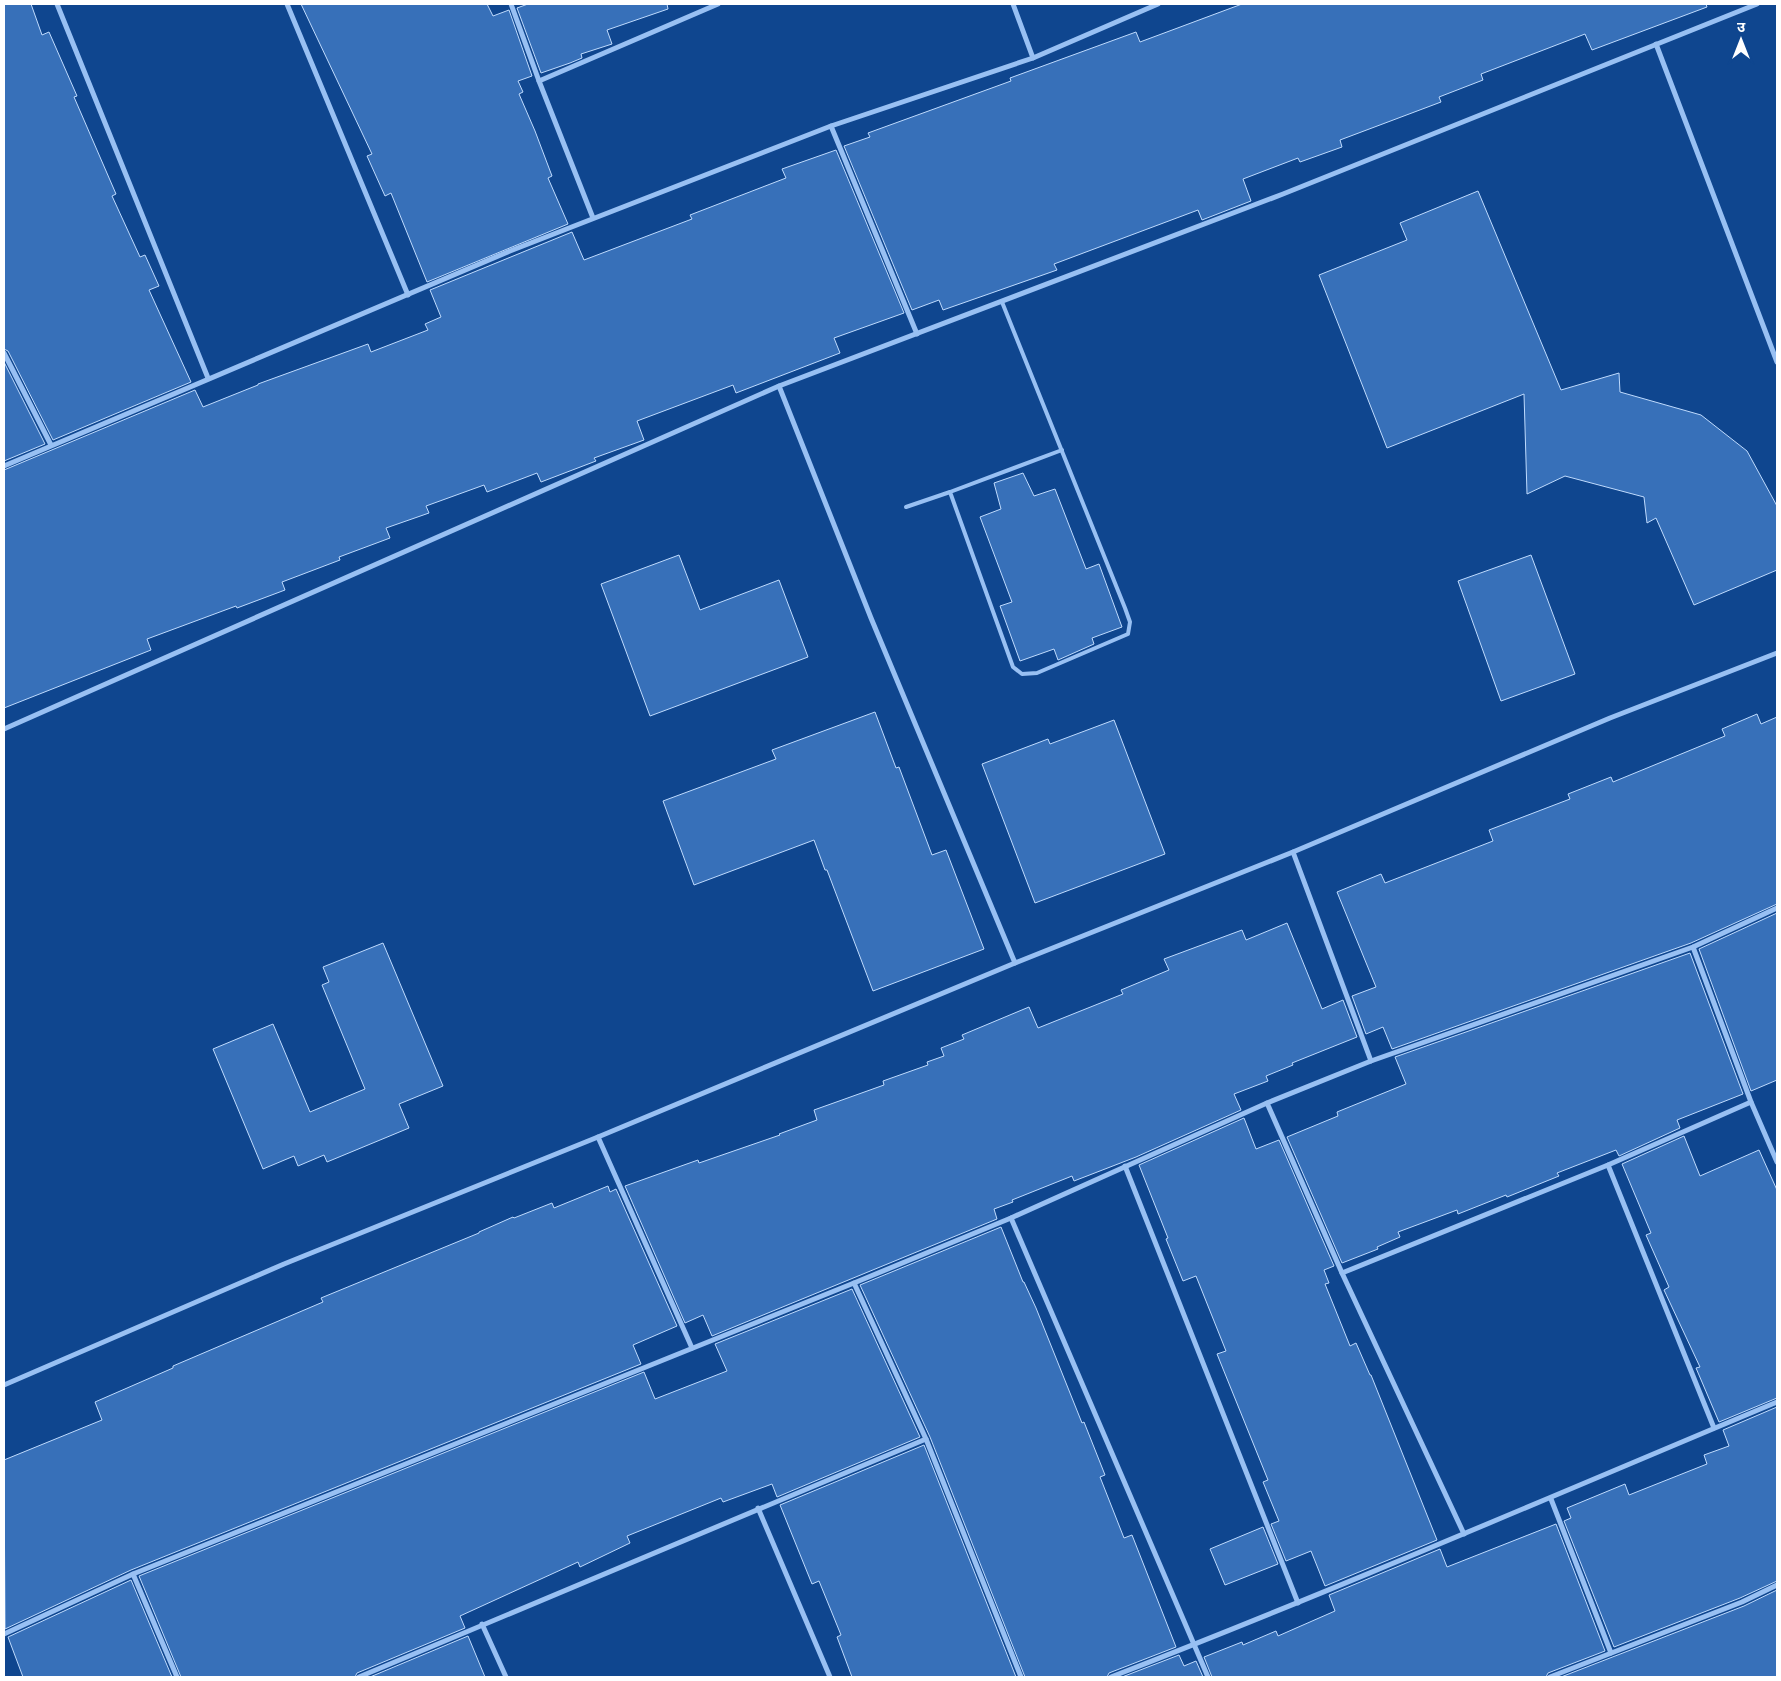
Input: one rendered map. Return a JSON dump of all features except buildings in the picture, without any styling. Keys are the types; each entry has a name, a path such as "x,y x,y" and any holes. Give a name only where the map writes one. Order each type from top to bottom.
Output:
{"street":[{"path":"57,4 208,378"},
{"path":"287,4 408,295"},
{"path":"511,4 593,218"},
{"path":"539,81 718,4"},
{"path":"1013,4 1033,58"},
{"path":"4,466 208,378 593,218 831,126 1033,58 1158,4"},
{"path":"4,729 780,386 1283,194 1757,4"},
{"path":"1656,44 1777,362"},
{"path":"831,126 916,334"},
{"path":"4,352 51,446"},
{"path":"780,386 871,618 1016,963"},
{"path":"4,1385 284,1264 598,1137 1016,963 1292,852 1610,718 1777,653"},
{"path":"1292,852 1371,1061"},
{"path":"4,1634 133,1574 1011,1218 1267,1103 1371,1061 1693,947 1777,908"},
{"path":"1693,947 1751,1102 1777,1162"},
{"path":"1342,1274 1608,1165 1751,1102"},
{"path":"1267,1103 1342,1274 1464,1534"},
{"path":"598,1137 692,1348"},
{"path":"1608,1165 1714,1428"},
{"path":"1125,1166 1298,1603"},
{"path":"1011,1218 1208,1677"},
{"path":"854,1283 926,1439 1021,1677"},
{"path":"1111,1677 1298,1603 1777,1402"},
{"path":"359,1677 926,1439"},
{"path":"1550,1498 1611,1653"},
{"path":"758,1508 830,1677"},
{"path":"133,1574 177,1677"},
{"path":"1550,1677 1742,1602 1777,1585"},
{"path":"482,1624 506,1677"}],"lane":[{"path":"950,492 1013,667 1022,674 1037,673 1128,634 1130,622 1002,302"},
{"path":"906,507 1062,450"}]}
